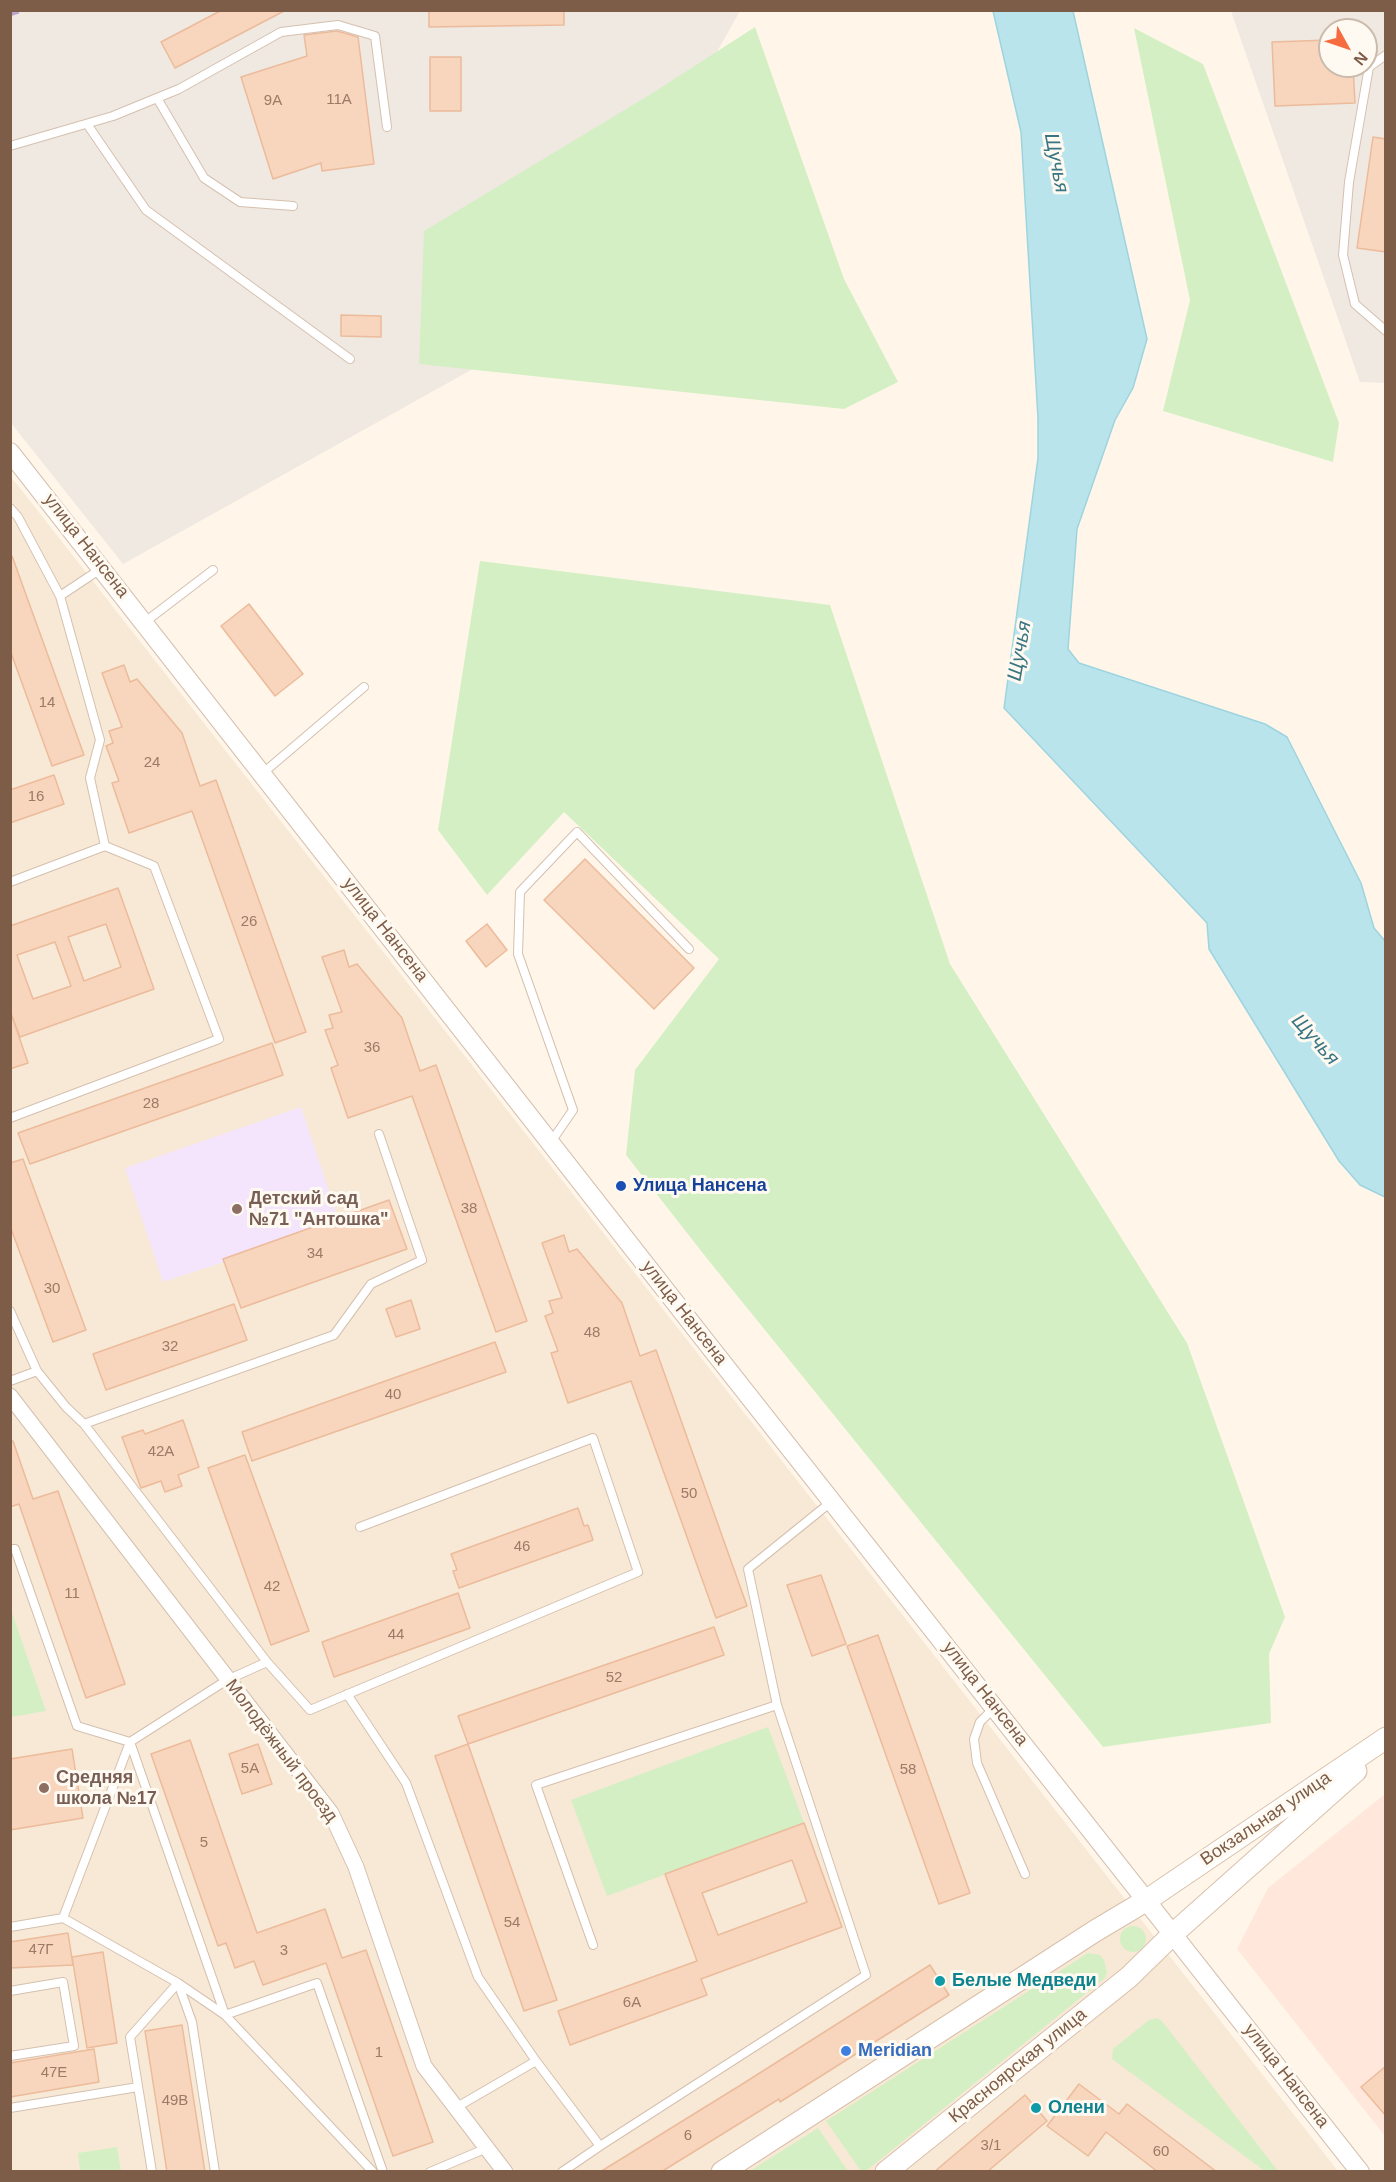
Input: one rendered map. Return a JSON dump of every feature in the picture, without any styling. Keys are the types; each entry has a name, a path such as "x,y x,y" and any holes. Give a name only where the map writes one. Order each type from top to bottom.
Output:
{"main road":[{"name":"Вокзальная улица","path":"1147,1900 1386,1738"},
{"name":"Вокзальная улица","path":"1174,1933 1386,1745"},
{"path":"722,2172 1095,1931 1147,1900"},
{"name":"Красноярская улица","path":"886,2172 1128,1977 1174,1933"}],"street":[{"name":"улица Нансена","path":"10,452 1360,2172"},
{"name":"Молодёжный проезд","path":"10,1396 331,1813 356,1867 424,2066 505,2172"}],"lane":[{"path":"10,146 113,116 179,89 281,32 338,25 375,36 387,127"},
{"path":"1386,55 1368,67 1349,182 1343,255 1355,304 1386,331"},
{"path":"157,98 204,178 240,202 293,206"},
{"path":"87,124 146,210 350,359"},
{"path":"10,508 18,517 60,596 100,740 90,778 105,846"},
{"path":"60,596 103,568"},
{"path":"145,622 213,570"},
{"path":"263,773 364,687"},
{"path":"551,1142 573,1110 518,954 520,892 577,832 688,949"},
{"path":"10,882 105,846 154,866 219,1039 10,1118"},
{"path":"84,1424 334,1335 371,1284 422,1260 379,1134"},
{"path":"10,1311 37,1371 66,1407 84,1424 267,1662 310,1710 638,1572 593,1438 360,1527"},
{"path":"10,1381 37,1371"},
{"path":"562,2172 866,1975 777,1705 748,1569 832,1501"},
{"path":"10,1549 15,1549 77,1726 130,1742"},
{"path":"63,1918 130,1742 227,1680 267,1662"},
{"path":"347,1694 406,1783 478,1977 536,2061 600,2146"},
{"path":"593,1945 536,1785 777,1705"},
{"path":"995,1707 980,1722 974,1739 977,1763 1025,1874"},
{"path":"130,1742 225,2014"},
{"path":"10,1927 63,1918 178,1983 225,2014 373,2172"},
{"path":"10,1991 63,1982 74,2046 10,2056"},
{"path":"152,2172 130,2037 178,1983"},
{"path":"178,1983 192,2022 216,2172"},
{"path":"225,2014 317,1983 383,2172"},
{"path":"457,2107 536,2061"},
{"path":"10,2108 138,2087"},
{"path":"430,2172 487,2148"}],"shaded area":[{"path":"11,11 740,11 667,140 498,355 123,564 11,423"},
{"path":"1231,11 1385,11 1385,383 1360,382"},
{"path":"10,477 16,483 1338,2171 11,2171"},
{"name":"Детский сад №71 \"Антошка\"","path":"301,1107 338,1218 389,1200 407,1249 241,1308 224,1262 163,1282 125,1168"},
{"path":"1385,1794 1385,2136 1237,1949 1268,1888"}],"green space":[{"path":"755,27 844,279 898,382 844,409 419,364 424,231 651,94"},
{"path":"1134,28 1203,64 1339,423 1333,462 1163,411 1190,300"},
{"path":"480,561 830,605 950,964 1187,1343 1285,1617 1269,1654 1271,1723 1103,1747 709,1261 626,1155 635,1070 719,959 564,812 487,895 438,830"},
{"path":"11,1610 46,1711 11,1717"},
{"path":"768,1727 804,1823 607,1896 571,1800"},
{"path":"1133,1926 1143,1929 1146,1939 1143,1949 1133,1952 1123,1949 1120,1939 1123,1929"},
{"path":"1088,1953 1100,1955 1104,1960 1107,1972 1105,1978 866,2171 861,2171 826,2121"},
{"path":"1157,2018 1162,2021 1278,2171 1265,2171 1112,2059 1113,2049 1149,2020"},
{"path":"818,2128 848,2171 750,2171"},
{"path":"117,2147 121,2171 80,2171 78,2153"}],"water":[{"name":"Щучья","path":"993,11 1073,11 1147,339 1133,388 1115,420 1077,529 1068,649 1079,663 1265,724 1287,737 1361,883 1374,928 1385,941 1385,1197 1360,1185 1339,1161 1209,949 1207,923 1004,708 1038,458 1038,418 1021,132"}],"building":[{"path":"222,10 286,10 175,68 161,42"},
{"path":"429,10 564,10 564,25 429,27"},
{"path":"337,31 358,37 374,164 322,171 321,163 273,179 241,77 307,56 304,35"},
{"path":"1318,40 1318,78 1354,78 1355,103 1275,106 1272,42"},
{"path":"430,57 461,57 461,111 430,111"},
{"path":"1373,137 1386,139 1386,252 1357,248"},
{"path":"341,315 381,316 381,337 341,336"},
{"path":"10,556 12,556 84,755 52,766 10,650"},
{"path":"249,604 303,674 275,696 221,626"},
{"path":"124,665 130,682 137,679 182,733 200,786 216,780 306,1032 275,1043 192,811 129,833 112,783 119,781 106,746 113,743 109,731 122,727 102,673"},
{"path":"54,775 64,804 10,823 10,790"},
{"path":"585,859 694,968 654,1009 544,900"},
{"path":"118,888 154,989 20,1037 10,1011 10,926","holes":["106,924 121,967 84,981 68,937","55,942 71,986 33,999 17,955"]},
{"path":"487,924 507,950 486,967 466,941"},
{"path":"344,950 349,967 357,964 402,1018 420,1071 436,1065 527,1321 496,1332 412,1096 348,1118 331,1068 338,1065 325,1030 333,1028 329,1015 342,1012 322,957"},
{"path":"10,1019 13,1019 28,1063 10,1069"},
{"path":"272,1043 283,1075 30,1164 18,1133"},
{"path":"23,1159 86,1330 53,1342 10,1226 10,1163"},
{"path":"389,1200 407,1249 241,1308 223,1259"},
{"path":"564,1235 569,1252 577,1249 622,1303 640,1356 656,1350 747,1606 716,1618 631,1381 568,1403 551,1353 558,1351 545,1316 553,1313 549,1301 562,1298 542,1243"},
{"path":"411,1300 420,1329 396,1337 386,1309"},
{"path":"234,1304 247,1340 106,1390 93,1354"},
{"path":"495,1342 506,1372 252,1461 242,1432"},
{"path":"183,1420 199,1467 178,1475 182,1486 165,1492 161,1481 141,1488 122,1437 143,1430 145,1434"},
{"path":"10,1441 13,1441 33,1499 58,1491 125,1684 86,1698 19,1504 10,1507"},
{"path":"245,1455 309,1631 271,1645 208,1468"},
{"path":"578,1508 584,1526 588,1525 593,1540 459,1588 453,1571 457,1570 451,1554"},
{"path":"821,1575 846,1644 812,1656 787,1585"},
{"path":"458,1593 470,1628 334,1677 322,1642"},
{"path":"714,1627 724,1655 468,1744 458,1716"},
{"path":"878,1635 970,1893 939,1904 847,1646"},
{"path":"190,1740 257,1933 325,1909 342,1958 366,1950 433,2142 393,2156 326,1963 263,1985 254,1961 235,1968 226,1943 218,1946 151,1754"},
{"path":"258,1744 272,1784 242,1794 229,1754"},
{"path":"468,1744 557,2000 524,2011 435,1756"},
{"name":"Средняя школа №17","path":"72,1749 83,1818 10,1830 10,1759"},
{"path":"804,1823 842,1927 701,1979 707,1995 570,2045 558,2011 697,1961 665,1874","holes":["792,1860 807,1902 718,1935 702,1893"]},
{"path":"68,1933 73,1965 10,1968 10,1942"},
{"path":"103,1952 117,2043 87,2048 72,1957"},
{"path":"930,1965 949,1995 780,2102 779,2099 661,2172 600,2172 744,2083"},
{"path":"182,2025 205,2172 167,2172 145,2031"},
{"path":"94,2049 99,2082 10,2097 10,2063"},
{"path":"1386,2066 1386,2116 1361,2087"},
{"path":"1079,2084 1119,2114 1127,2104 1217,2172 1158,2172 1106,2132 1088,2156 1047,2126"},
{"path":"1025,2095 1047,2121 987,2172 934,2172"}],"railway":[{"path":"10,14 23,10"}],"place":[{"name":"Улица Нансена","path":"621,1186"},
{"name":"Детский сад №71 \"Антошка\"","path":"237,1209"},
{"name":"Средняя школа №17","path":"44,1788"},
{"name":"Белые Медведи","path":"940,1981"},
{"name":"Meridian","path":"846,2051"},
{"name":"Олени","path":"1036,2108"}]}
